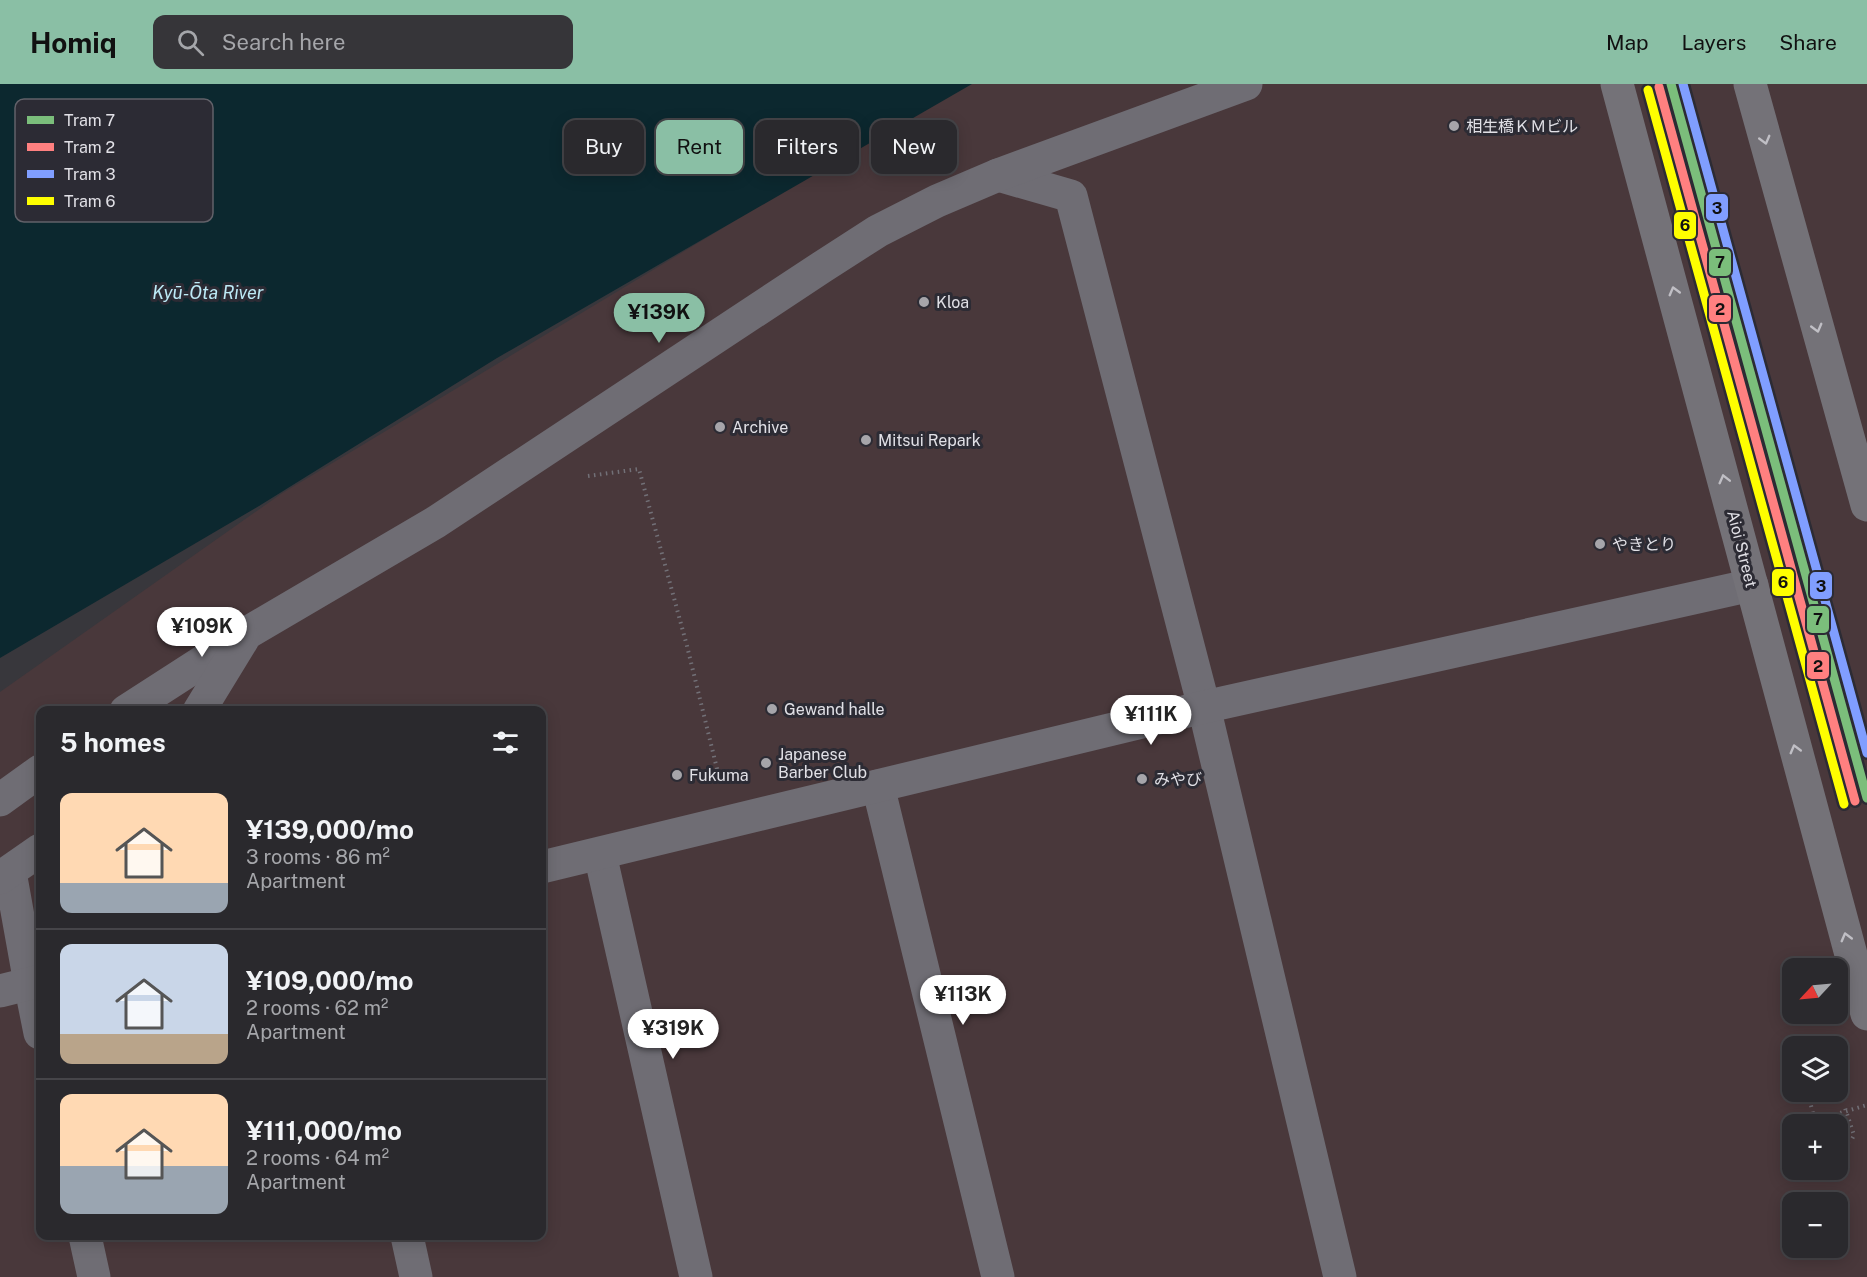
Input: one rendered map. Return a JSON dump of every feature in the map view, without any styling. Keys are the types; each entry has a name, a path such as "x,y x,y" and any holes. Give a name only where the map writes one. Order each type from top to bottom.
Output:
{"highway":[{"name":"Aioi Street","path":"1617,84 1867,1014"},
{"path":"1750,84 1867,505"}],"street":[{"path":"134,706 248,633 436,522 878,231 937,201 998,175 1246,84"},
{"path":"998,175 1071,196 1204,707 1340,1277"},
{"path":"546,866 1204,707 1752,585"},
{"path":"202,706 248,633"},
{"path":"0,800 36,774"},
{"path":"878,786 998,1277"},
{"path":"36,853 5,875 23,985 36,1022"},
{"path":"600,854 696,1277"},
{"path":"86,1240 94,1277"},
{"path":"408,1240 416,1277"}],"path":[{"path":"579,477 639,469 687,646 730,823"},
{"path":"1837,1114 1867,1105"},
{"path":"1845,1108 1854,1134 1848,1142"},
{"path":"1848,1126 1854,1134"}],"shaded area":[{"path":"962,84 1867,84 1867,1277 0,1277 0,692 281,494 813,174 859,174 859,146 871,139 871,174 957,174 957,120 902,120"}],"water":[{"name":"Kyū-Ōta River","path":"0,84 972,84 910,120 871,120 871,142 859,149 859,120 755,120 755,174 816,174 497,358 259,506 0,658"}],"tram line":[{"name":"7","path":"1671,84 1867,798"},
{"name":"3","path":"1683,84 1867,753"},
{"name":"2","path":"1659,87 1855,801"},
{"name":"6","path":"1648,90 1844,804"}],"place":[{"name":"相生橋ＫＭビル","path":"1454,126"},
{"name":"Kloa","path":"924,302"},
{"name":"Archive","path":"720,427"},
{"name":"Mitsui Repark","path":"866,440"},
{"name":"やきとり","path":"1600,544"},
{"name":"Gewand halle","path":"772,709"},
{"name":"Japanese Barber Club","path":"766,763"},
{"name":"Fukuma","path":"677,775"},
{"name":"みやび","path":"1142,779"}]}
